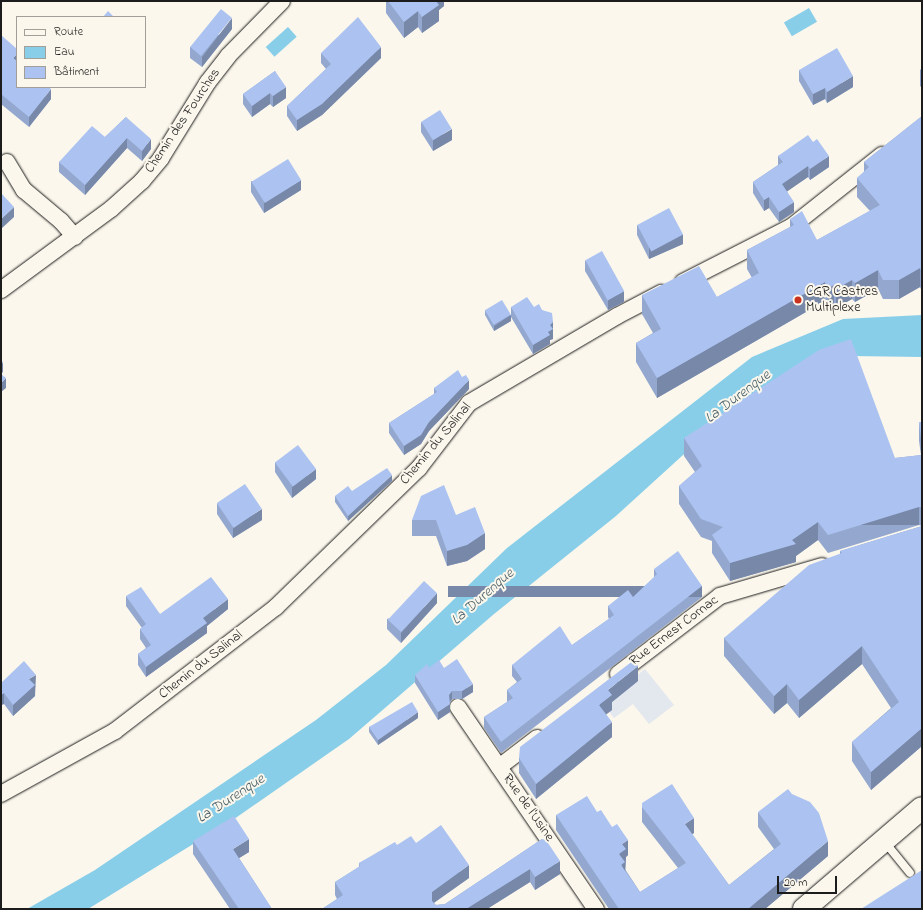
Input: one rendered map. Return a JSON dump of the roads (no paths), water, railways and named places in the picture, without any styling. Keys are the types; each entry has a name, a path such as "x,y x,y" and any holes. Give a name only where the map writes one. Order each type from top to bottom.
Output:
{"main road":[{"path":"804,909 922,808"}],"street":[{"name":"Chemin des Fourches","path":"1,290 75,237 142,181 161,158 208,82 224,61 282,1"},
{"name":"Chemin du Salinal","path":"1,794 115,731 276,607 419,468 469,403 617,316 791,227 897,142"},
{"path":"8,162 24,190 75,237"},
{"name":"Rue Ernest Cornac","path":"604,685 720,596 838,561"},
{"name":"Rue de l'Usine","path":"458,707 499,767 542,841 596,909"},
{"path":"499,767 549,729"}],"lane":[{"path":"883,840 910,874"}],"water":[{"path":"809,8 817,22 792,36 784,22"},
{"path":"288,27 297,37 274,57 266,47"},
{"name":"La Durenque","path":"922,315 922,357 850,356 819,367 683,455 616,516 494,614 349,739 237,817 88,909 27,909 95,870 316,720 386,665 507,548 752,357 843,319"}],"place":[{"name":"CGR Castres Multiplexe","path":"798,300"}]}
